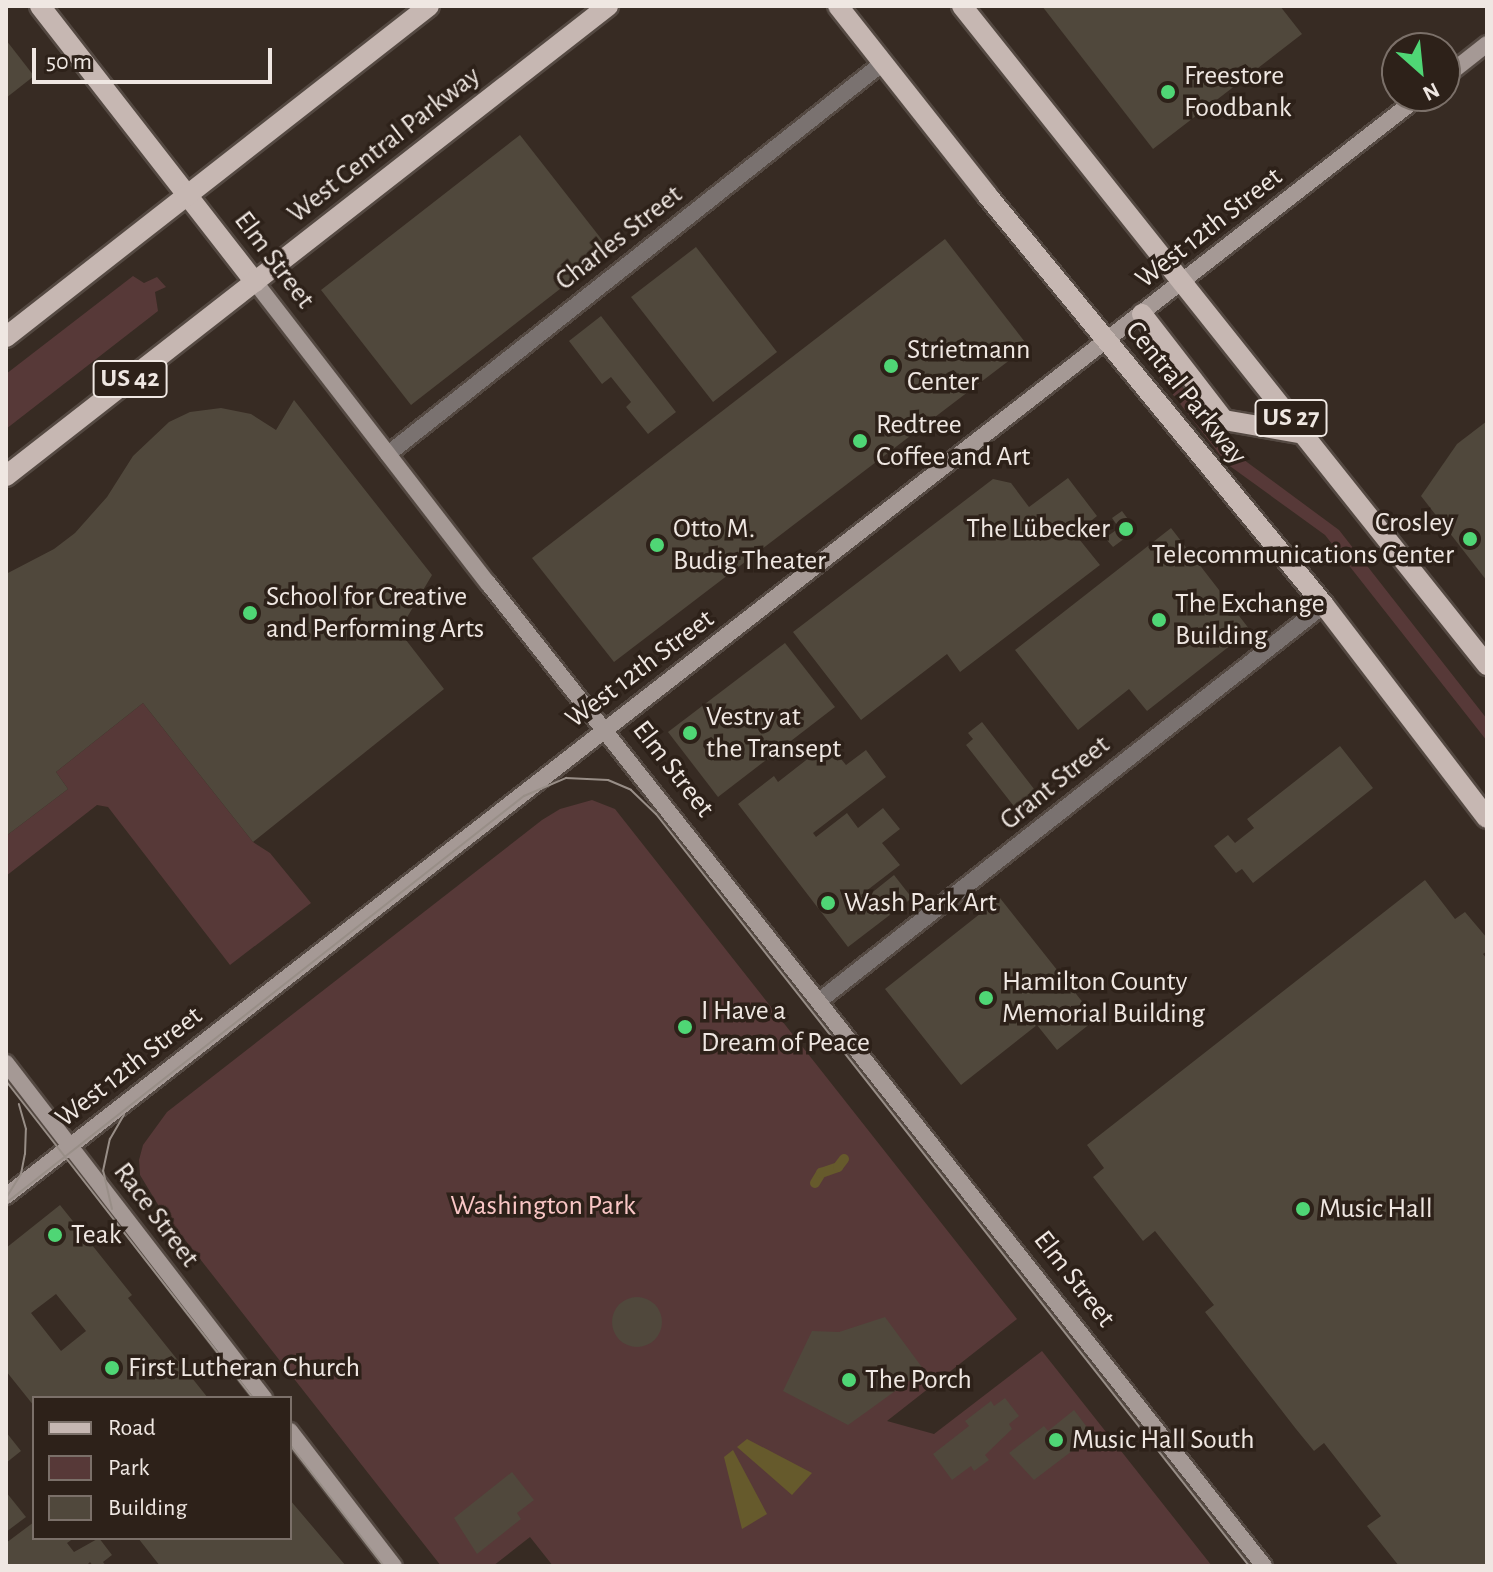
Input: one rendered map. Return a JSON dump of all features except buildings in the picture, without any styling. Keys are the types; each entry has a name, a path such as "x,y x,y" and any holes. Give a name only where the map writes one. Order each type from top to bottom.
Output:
{"main road":[{"name":"Elm Street","path":"40,6 255,282"},
{"path":"6,337 429,6"},
{"name":"West Central Parkway","path":"6,476 608,6"},
{"name":"Central Parkway","path":"838,6 1324,605 1487,818"},
{"name":"US 27","path":"962,6 1487,665"},
{"path":"1142,314 1224,420 1304,434"}],"street":[{"path":"1461,64 1487,44"},
{"name":"Charles Street","path":"388,454 884,62"},
{"name":"West 12th Street","path":"6,1196 1399,112"},
{"name":"Elm Street","path":"255,282 1264,1566"},
{"name":"Grant Street","path":"819,1001 1324,605"},
{"name":"Race Street","path":"6,1063 262,1396"},
{"path":"292,1434 394,1566"}],"green space":[{"path":"133,276 144,283 157,277 166,287 155,292 158,311 6,429 6,374"},
{"path":"1158,357 1236,454 1339,530 1487,719 1487,741 1325,535 1227,464 1149,364"},
{"path":"143,703 253,842 270,853 311,903 230,965 108,807 97,805 6,876 6,836 68,789 56,772"},
{"name":"Washington Park","path":"592,800 615,809 1017,1319 887,1421 934,1434 1042,1351 1212,1566 553,1566 530,1537 493,1566 441,1566 160,1208 140,1175 139,1160 143,1145 167,1112 542,820 560,809"}],"shaded area":[{"path":"747,1439 812,1473 792,1495 737,1447"},
{"path":"733,1450 767,1514 742,1529 724,1457"}],"waterway":[{"path":"815,1183 821,1173 838,1167 844,1159"}],"tram line":[{"path":"6,1203 524,796 566,778 608,780 631,790 656,814 1249,1566"},
{"path":"6,1081 251,1396"},
{"path":"6,1198 21,1174 25,1154 26,1129 19,1104"},
{"path":"112,1209 103,1171 110,1139 124,1115"},
{"path":"292,1448 384,1566"}],"place":[{"name":"Freestore Foodbank","path":"1168,92"},
{"name":"Strietmann Center","path":"891,366"},
{"name":"Redtree Coffee and Art","path":"860,441"},
{"name":"The Lübecker","path":"1126,529"},
{"name":"Crosley Telecommunications Center","path":"1470,539"},
{"name":"Otto M. Budig Theater","path":"657,545"},
{"name":"School for Creative and Performing Arts","path":"250,613"},
{"name":"The Exchange Building","path":"1159,620"},
{"name":"Vestry at the Transept","path":"690,733"},
{"name":"Wash Park Art","path":"828,903"},
{"name":"Hamilton County Memorial Building","path":"986,998"},
{"name":"I Have a Dream of Peace","path":"685,1027"},
{"name":"Music Hall","path":"1303,1209"},
{"name":"Teak","path":"55,1235"},
{"name":"First Lutheran Church","path":"112,1368"},
{"name":"The Porch","path":"849,1380"},
{"name":"Music Hall South","path":"1056,1440"}]}
